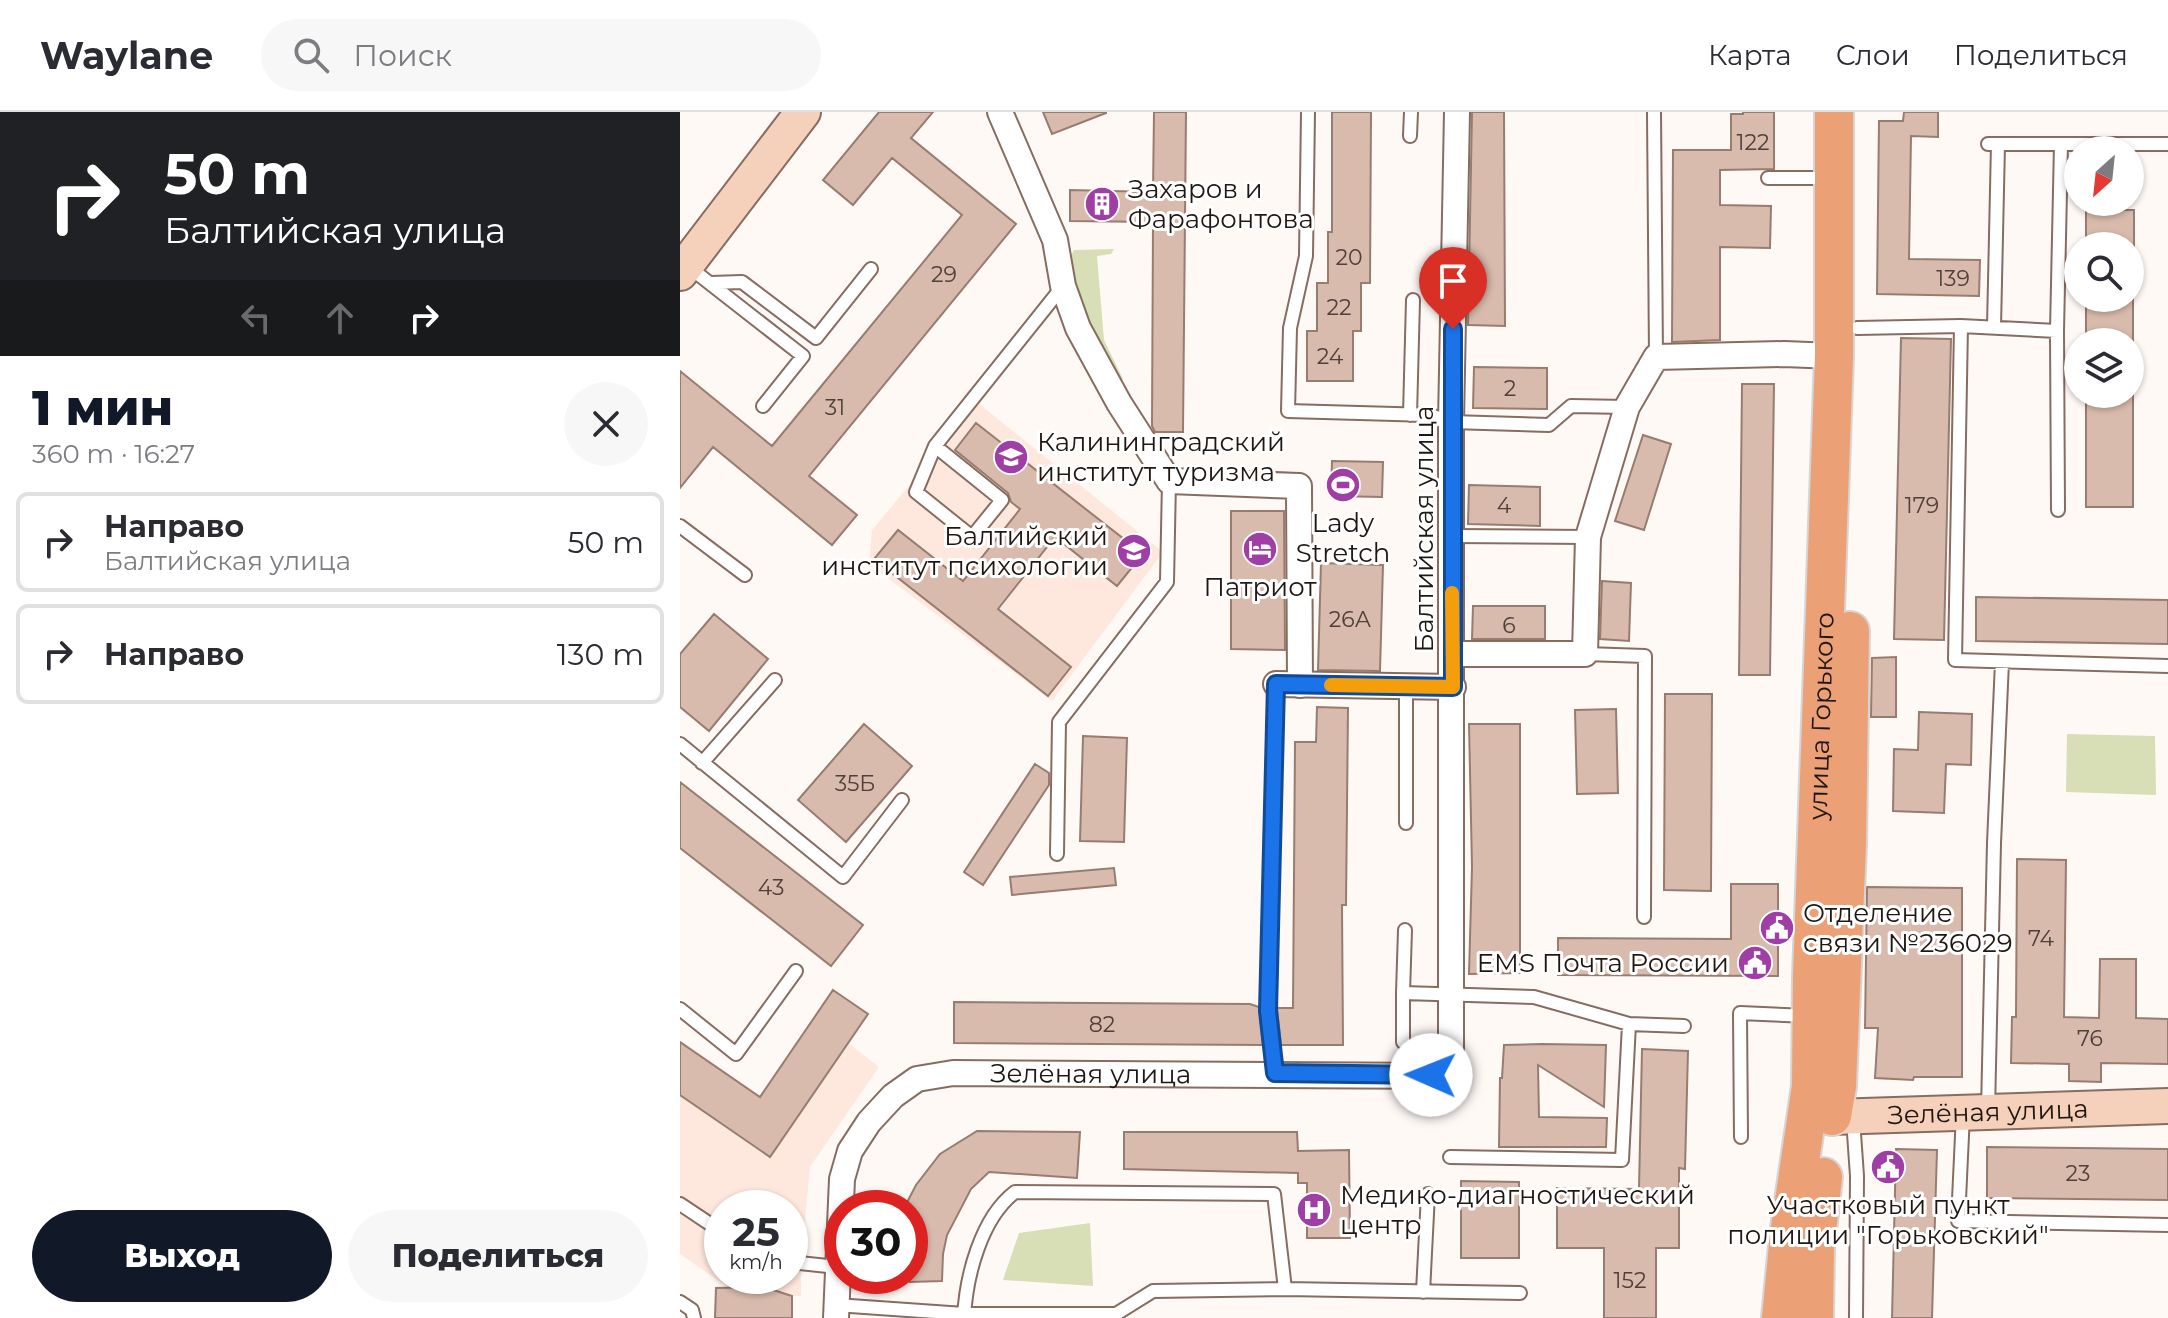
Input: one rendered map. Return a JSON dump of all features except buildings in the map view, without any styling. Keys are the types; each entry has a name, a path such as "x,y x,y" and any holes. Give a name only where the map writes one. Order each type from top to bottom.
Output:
{"main road":[{"name":"улица Горького","path":"1814,1318 1815,1248 1837,1086 1847,844 1845,342 1834,112"},
{"name":"улица Горького","path":"1781,1318 1789,1235 1831,1116 1813,1017 1812,976 1857,112"}],"street":[{"path":"689,271 803,112"},
{"path":"1000,112 1055,240 1063,286 1078,328 1119,403 1169,481 1299,486 1288,684 1453,687"},
{"name":"Балтийская улица","path":"1453,994 1451,422 1457,112"},
{"path":"1452,654 1585,654 1588,537 1627,407 1656,357 1784,354 1845,342"},
{"name":"Зелёная улица","path":"841,1190 850,1151 869,1122 893,1096 917,1079 953,1073 1451,1076 1453,994"},
{"name":"Зелёная улица","path":"1831,1116 2168,1106"}],"lane":[{"path":"1308,112 1306,256 1290,328 1288,411 1430,415 1451,422 1549,425 1571,406 1627,407"},
{"path":"1410,136 1411,112"},
{"path":"1654,112 1656,357"},
{"path":"1994,327 1993,144 2168,144"},
{"path":"2058,510 2057,331 2061,144"},
{"path":"1768,178 1835,178"},
{"path":"689,271 742,282 816,338 871,269"},
{"path":"689,271 803,356 763,406"},
{"path":"935,446 1002,500 972,537 916,492 935,446 1063,286"},
{"path":"1410,415 1413,300"},
{"path":"1845,342 1961,326 2057,331"},
{"path":"1961,326 1955,660 2168,666"},
{"path":"1057,854 1059,722 1167,582 1169,481"},
{"path":"680,526 745,575"},
{"path":"1452,536 1588,537"},
{"path":"1585,654 1645,656 1644,917"},
{"path":"2002,662 1994,843 1976,1111 1958,1221 2168,1225"},
{"path":"702,763 775,680"},
{"path":"1275,1073 1268,1011 1288,684"},
{"path":"1406,686 1406,823"},
{"path":"680,744 843,877 902,800"},
{"path":"1403,1042 1405,930"},
{"path":"680,1009 736,1054 796,971"},
{"path":"1403,993 1534,997 1629,1024 1684,1026"},
{"path":"1741,1137 1740,1013 1813,1017"},
{"path":"1450,1157 1622,1160 1629,1024"},
{"path":"1831,1116 1857,1176 1856,1318"},
{"path":"964,1316 979,1241 1001,1203 1015,1192 1274,1194 1285,1289"},
{"path":"1423,1292 1428,1194"},
{"path":"680,1204 704,1220"},
{"path":"836,1311 964,1316 1116,1314 1153,1291 1285,1289 1520,1293"},
{"path":"680,1302 692,1310 694,1318"}],"shaded area":[{"path":"978,403 1163,552 1052,701 869,564 872,530"},
{"path":"848,1043 879,1067 810,1167 808,1190 704,1190 704,1271 680,1254 680,1095 770,1157"},
{"path":"738,1294 801,1294 801,1296 742,1297"}],"green space":[{"path":"1114,249 1111,254 1097,256 1104,340 1123,379 1121,381 1090,330 1069,259 1074,250"},
{"path":"2067,734 2155,736 2156,795 2066,792"},
{"path":"1090,1223 1093,1286 1003,1280 1019,1233"}],"slow traffic":[{"path":"1331,685 1453,687 1452,593"}],"place":[{"name":"Захаров и Фарафонтова","path":"1102,204"},
{"name":"Калининградский институт туризма","path":"1011,457"},
{"name":"Lady Stretch","path":"1343,485"},
{"name":"Патриот","path":"1260,549"},
{"name":"Балтийский институт психологии","path":"1134,551"},
{"name":"Отделение связи №236029","path":"1777,928"},
{"name":"EMS Почта России","path":"1755,963"},
{"name":"Участковый пункт полиции \"Горьковский\"","path":"1888,1167"},
{"name":"Медико-диагностический центр","path":"1314,1210"}],"route":[{"path":"1431,1075 1275,1073 1268,1011 1276,684 1453,687 1453,329"}]}
